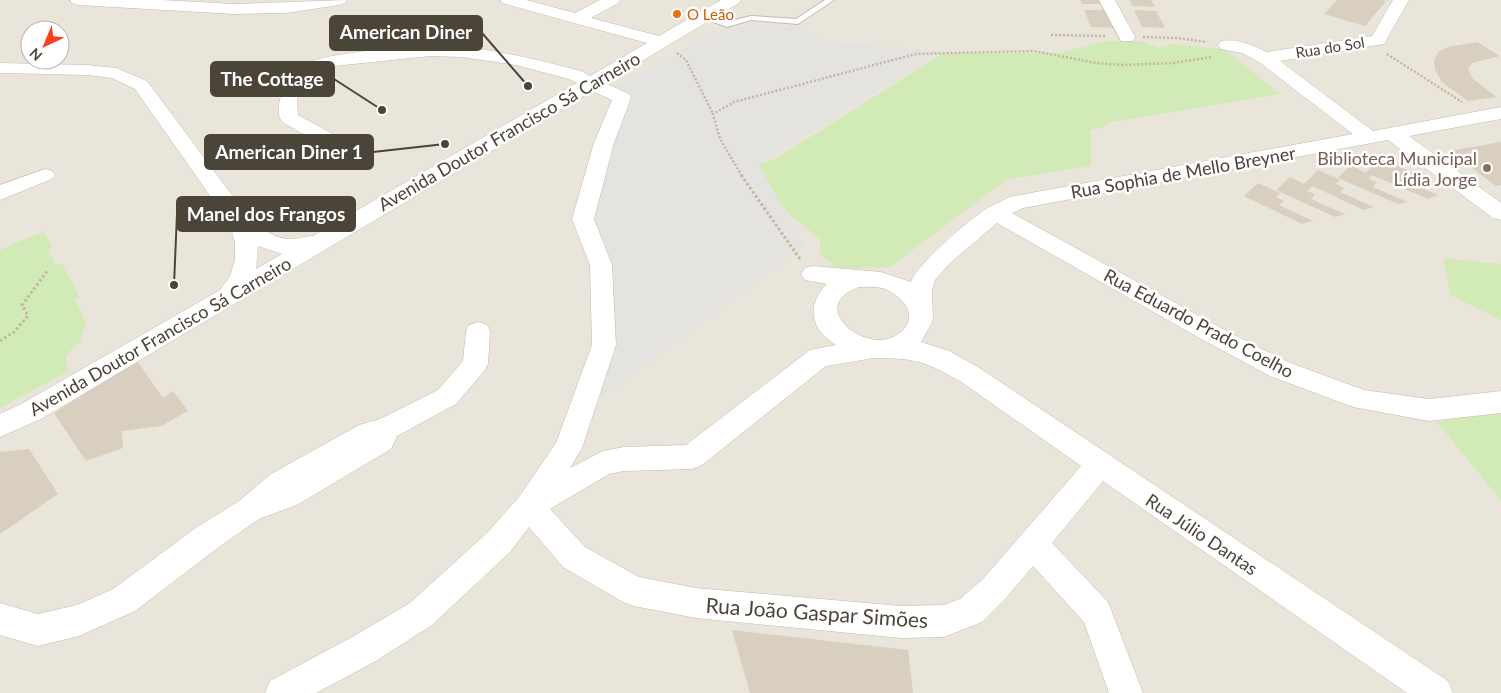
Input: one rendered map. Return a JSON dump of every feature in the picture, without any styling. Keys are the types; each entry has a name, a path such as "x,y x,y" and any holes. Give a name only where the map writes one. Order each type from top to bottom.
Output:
{"street":[{"path":"78,0 234,9 286,8 339,0"},
{"path":"508,0 661,42"},
{"path":"577,19 612,0"},
{"name":"Avenida Doutor Francisco Sá Carneiro","path":"0,426 32,411 733,0"},
{"path":"1107,0 1128,37"},
{"name":"Rua do Sol","path":"1265,58 1378,40 1399,1"},
{"name":"Rua do Sol","path":"1223,51 1247,49 1265,58 1370,138"},
{"path":"346,156 346,149 289,118 288,100 296,83 309,69 331,61 430,50 462,52 517,60 575,75 593,82 622,98 604,143 583,219 601,265 604,345 568,448 529,506"},
{"path":"0,68 87,70 116,73 141,85 240,223 247,241 247,265 239,284 224,298"},
{"name":"Rua Sophia de Mello Breyner","path":"282,693 364,649 422,614 499,542 529,506 603,463 624,459 692,457 819,357 898,346 913,337 920,326 920,291 924,277 942,258 995,213 1017,202 1492,114"},
{"path":"1392,133 1501,213"},
{"path":"0,193 45,175"},
{"name":"Rua Eduardo Prado Coelho","path":"995,213 1212,334 1279,369 1362,400 1430,410 1501,402"},
{"path":"240,223 258,238 273,246 298,247 327,238"},
{"name":"Rua Sophia de Mello Breyner","path":"826,307 839,286 867,279 898,278 919,272 942,258"},
{"path":"880,348 854,345 840,337 829,326 826,307 813,274 867,279 894,284 908,292 916,300 921,311"},
{"path":"819,357 826,307"},
{"name":"Rua Júlio Dantas","path":"921,311 933,340 969,374"},
{"path":"0,619 38,630 79,620 124,600 208,537 249,510 287,496 381,441 386,429 446,397 475,364 478,331"},
{"name":"Rua Júlio Dantas","path":"880,348 910,348 933,354 969,374 1436,693"},
{"name":"Rua João Gaspar Simões","path":"529,506 574,557 634,591 696,602 901,622 944,621 971,611 995,588 1100,464"},
{"path":"1033,544 1097,613 1126,693"}],"lane":[{"path":"704,17 727,25 750,18 798,22 830,0"}],"path":[{"path":"661,42 686,60 713,114 714,127 721,143 766,213 815,278"},
{"path":"713,114 734,102 916,54 1034,51 1096,63 1122,65 1174,63 1223,51"},
{"path":"1385,53 1492,114"},
{"path":"0,341 14,332 28,316 22,305 48,270"}],"shaded area":[{"path":"0,0 1501,0 1501,413 1436,421 1501,501 1501,693 0,693"},
{"path":"763,24 801,27 831,42 944,51 758,164 805,246 601,398 614,316 614,267 575,206 631,98 615,87 718,30"}],"green space":[{"path":"1105,41 1141,41 1159,48 1172,44 1224,49 1280,94 1106,123 1107,126 1091,130 1091,166 1008,179 890,267 837,268 820,254 820,239 790,215 749,166 774,160 942,54 1060,53"},
{"path":"44,231 52,247 48,250 55,264 62,264 80,298 75,299 86,323 80,339 83,342 74,347 66,357 69,371 0,408 0,250"},
{"path":"1444,258 1501,264 1501,320 1450,295"},
{"path":"1501,413 1501,501 1436,421"}],"building":[{"path":"1080,0 1101,0 1103,4 1082,4"},
{"path":"1130,0 1151,0 1155,7 1133,6"},
{"path":"1337,0 1386,1 1365,26 1324,14"},
{"path":"1084,10 1106,10 1114,28 1091,27"},
{"path":"1134,10 1156,11 1165,28 1142,27"},
{"path":"1477,42 1500,56 1472,63 1468,69 1473,79 1497,97 1468,101 1443,83 1435,70 1434,60 1438,52 1448,47"},
{"name":"Biblioteca Municipal Lídia Jorge","path":"1501,142 1501,185 1496,186 1449,151"},
{"path":"1380,158 1414,173 1407,182 1438,195 1428,199 1372,175 1369,179 1377,182 1373,187 1408,202 1398,204 1338,178 1350,165 1366,173"},
{"path":"1318,170 1340,180 1336,184 1344,188 1340,192 1374,207 1364,210 1312,186 1307,191 1315,194 1311,199 1345,214 1335,217 1276,190 1290,177 1304,184"},
{"path":"1258,183 1280,193 1276,197 1284,201 1279,205 1313,221 1302,224 1244,196"},
{"path":"137,361 163,398 173,391 188,411 161,426 122,431 123,448 86,461 54,413"},
{"path":"29,449 58,494 0,534 0,452"},
{"path":"732,630 908,650 913,693 750,693"}],"place":[{"name":"O Leão","path":"677,14"},
{"name":"American Diner","path":"528,86"},
{"name":"The Cottage","path":"382,110"},
{"name":"American Diner 1","path":"445,144"},
{"name":"Biblioteca Municipal Lídia Jorge","path":"1487,168"},
{"name":"Manel dos Frangos","path":"174,285"}]}
